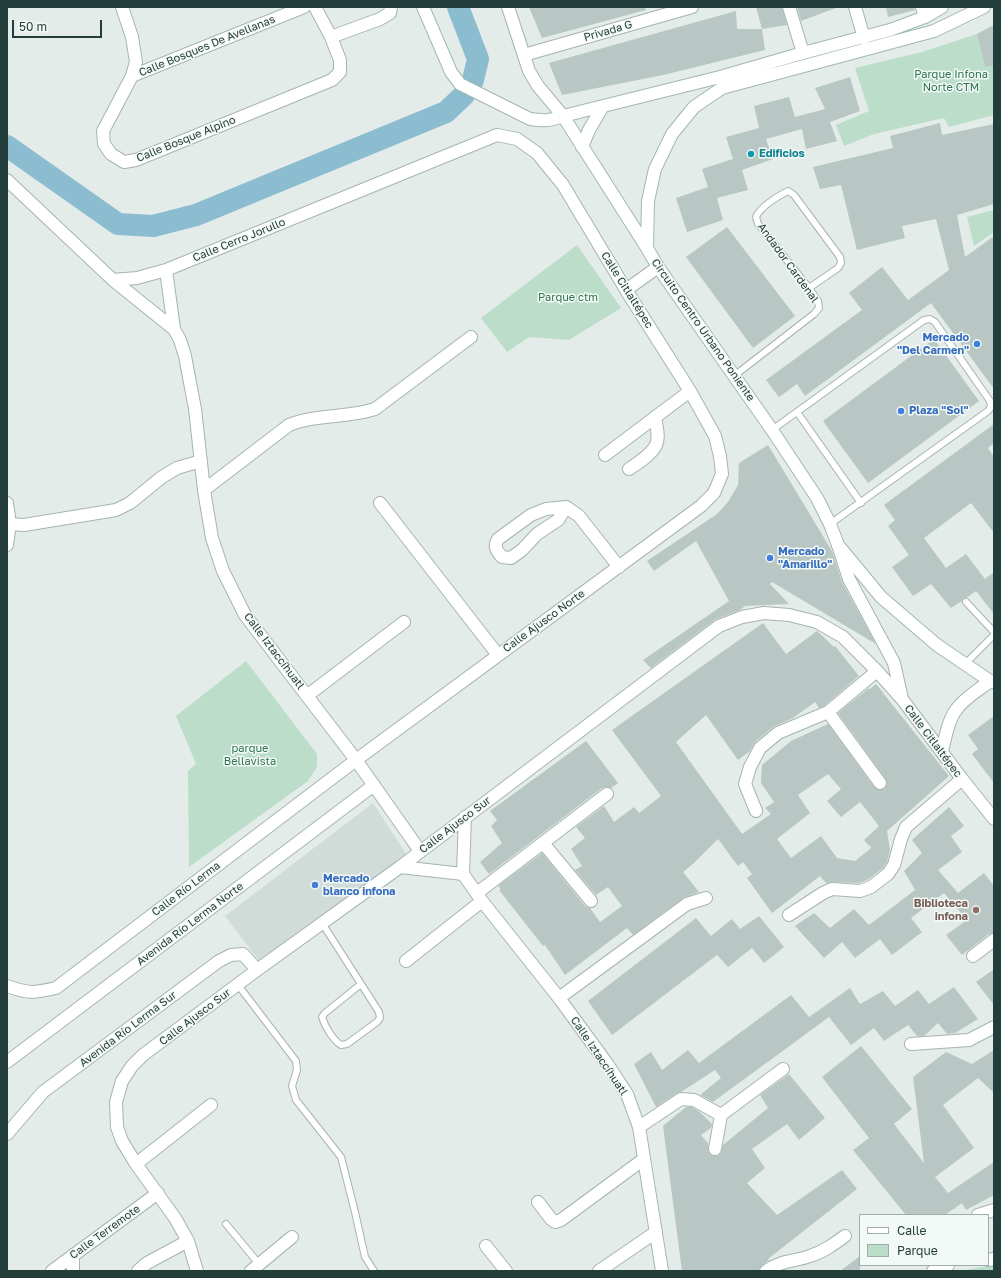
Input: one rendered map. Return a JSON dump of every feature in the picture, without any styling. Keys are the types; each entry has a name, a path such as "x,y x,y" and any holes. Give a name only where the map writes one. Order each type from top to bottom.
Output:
{"street":[{"name":"Calle Bosque Alpino","path":"122,7 132,37 136,62 132,76 103,131 104,144 111,154 124,162 136,160 332,80 340,72 340,60 331,38"},
{"name":"Calle Bosques De Avellanas","path":"132,76 304,7"},
{"path":"315,7 331,38 380,20 390,12 391,7"},
{"path":"423,7 451,72 460,84 530,119 550,120 720,77 803,53 864,38 890,30 924,12 942,7"},
{"name":"Circuito Centro Urbano Poniente","path":"508,7 529,70 538,86 563,116 647,248 658,268 772,430 817,498 830,524 838,545"},
{"name":"Privada G","path":"524,55 692,7"},
{"path":"789,7 803,53"},
{"path":"855,7 864,38"},
{"path":"647,248 648,201 655,169 672,134 694,107 722,88 934,31 984,7"},
{"path":"582,147 589,130 603,106"},
{"name":"Calle Cerro Jorullo","path":"113,280 137,278 166,270 497,135"},
{"name":"Calle Citlaltépec","path":"497,135 517,139 537,153 563,185 626,290 690,391 715,436 720,456 722,474"},
{"path":"7,180 113,280"},
{"path":"626,290 658,268"},
{"name":"Calle Iztaccíhuatl","path":"166,270 174,329 180,340 185,356 195,409 204,490 212,538 223,571 245,615 308,695 420,851"},
{"name":"Calle Iztaccíhuatl","path":"113,280 174,329"},
{"path":"204,490 289,424 298,421 361,414 375,409 471,338"},
{"path":"605,455 690,391"},
{"path":"629,469 647,456 657,445 658,432 655,417"},
{"path":"10,524 24,525 116,510 130,503 177,468 201,461"},
{"name":"Calle Ajusco Norte","path":"356,760 701,506 714,493 722,474"},
{"path":"7,503 10,524 7,545"},
{"path":"380,503 498,655"},
{"path":"566,507 558,520 536,534 522,550 511,558 502,557 495,548 495,543 498,539 531,515 546,509 566,507 579,516 619,567"},
{"path":"838,545 881,597 936,645 992,682 969,697 955,710 948,728 942,752"},
{"name":"Calle Citlaltépec","path":"838,545 849,579 894,663 902,699 994,819"},
{"name":"Calle Ajusco Sur","path":"197,1271 188,1241 175,1218 136,1164 122,1141 117,1127 116,1102 122,1081 132,1066 143,1055 400,866 719,626 742,617 764,613 789,615 818,622 843,637 902,699"},
{"path":"308,695 404,622"},
{"path":"756,811 745,784 750,767 760,748 778,733 828,712 876,671"},
{"path":"828,712 880,784"},
{"path":"928,733 948,728"},
{"name":"Calle Río Lerma","path":"7,986 22,991 37,992 56,988 356,760"},
{"path":"789,915 823,893 832,890 860,891 871,887 888,874 894,865 906,827 962,779"},
{"name":"Avenida Río Lerma Norte","path":"7,1062 374,785"},
{"path":"406,961 543,843 607,794"},
{"path":"400,866 463,874 465,817"},
{"path":"543,843 591,901"},
{"name":"Calle Iztaccíhuatl","path":"463,874 559,998 612,1070 627,1094 639,1126 662,1271"},
{"path":"559,998 687,904 706,898"},
{"path":"973,956 994,940"},
{"name":"Avenida Río Lerma Sur","path":"7,1134 43,1092 220,961 231,955 244,954 257,970"},
{"path":"911,1044 969,1040 994,1027"},
{"path":"715,1150 721,1115 783,1069"},
{"path":"639,1126 681,1099 694,1100 721,1115"},
{"path":"136,1164 211,1105"},
{"path":"538,1202 551,1219 556,1222 561,1220 644,1159"},
{"name":"Calle Terremote","path":"52,1271 158,1193"},
{"path":"981,1214 994,1210"},
{"path":"599,1271 656,1232"},
{"path":"766,1271 782,1262 809,1257 824,1250 845,1236"},
{"path":"255,1268 292,1237"},
{"path":"138,1271 147,1263 188,1241"},
{"path":"486,1246 506,1271"},
{"path":"73,1255 73,1271"}],"lane":[{"name":"Andador Cardenal","path":"734,376 814,314 819,308 818,301 809,288 758,224 756,217 758,212 788,190 794,195 840,257 841,263 838,268 809,288"},
{"path":"772,430 924,320 930,319 934,322 990,401 991,407 988,411 830,524"},
{"path":"797,412 861,503"},
{"path":"966,602 994,632"},
{"path":"965,664 994,635"},
{"path":"322,923 379,1012 380,1018 377,1022 347,1044 342,1045 337,1042 323,1022 322,1017 361,984"},
{"path":"238,985 296,1061 297,1070 292,1086 296,1100 341,1157 355,1212 364,1257 374,1271"},
{"path":"226,1224 255,1268"}],"shaded area":[{"name":"Mercado blanco infona","path":"373,803 407,855 260,962 225,916"}],"green space":[{"name":"Parque Infona Norte CTM","path":"977,34 985,67 994,66 994,115 949,127 944,118 874,134 844,146 836,125 869,111 855,68 922,52"},
{"path":"994,210 994,232 974,246 967,217"},
{"name":"Parque ctm","path":"577,245 621,308 569,340 529,337 507,352 481,318"},
{"name":"parque Bellavista","path":"246,661 317,754 317,767 308,781 189,867 188,771 196,764 176,716"},
{"path":"994,1265 994,1271 960,1271 989,1266"}],"building":[{"path":"529,7 645,7 646,10 542,38"},
{"path":"756,7 782,7 787,25 762,29"},
{"path":"797,7 836,7 836,8 801,21"},
{"path":"886,7 914,7 915,10 888,17"},
{"path":"736,11 737,29 762,29 765,50 663,75 562,95 549,63"},
{"path":"994,25 994,66 985,67 977,34"},
{"name":"Edificios","path":"850,77 860,111 830,122 837,141 806,149 802,129 766,139 773,159 742,170 748,190 717,198 723,220 687,232 676,198 708,187 702,169 733,159 726,137 759,128 754,106 789,97 795,117 825,109 815,88"},
{"path":"940,123 942,135 994,124 994,204 957,215 965,257 994,236 994,389 931,303 805,396 797,384 779,397 766,380 862,310 849,293 882,267 908,300 949,270 936,219 902,226 905,238 857,250 841,185 820,189 813,167 893,148 890,136"},
{"path":"727,227 795,316 753,348 686,257"},
{"name":"Plaza \"Sol\"","path":"934,339 979,401 868,483 823,421"},
{"path":"994,424 994,443 988,448 994,457 994,533 971,503 924,538 946,568 966,554 985,579 994,572 994,614 976,591 966,598 963,598 962,601 951,608 931,584 913,596 892,567 909,555 888,526 895,520 884,505"},
{"name":"Mercado \"Amarillo\"","path":"768,445 832,551 842,582 876,644 772,582 770,584 789,604 745,606 740,610 716,619 651,668 643,660 729,601 696,541 654,571 647,561 717,514 728,502 738,485 739,463"},
{"path":"763,623 786,654 817,631 834,647 835,646 859,676 824,706 819,708 815,702 793,718 773,727 755,742 750,751 738,760 706,715 676,742 742,834 771,814 765,808 774,802 761,783 762,765 791,741 828,724 874,787 880,790 885,789 887,783 886,779 838,713 876,684 949,776 887,831 890,850 887,862 882,869 867,880 859,883 826,883 820,876 772,913 747,878 752,874 743,862 738,866 718,839 683,872 699,892 683,898 633,935 627,928 565,975 545,945 543,946 499,890 501,889 498,886 542,853 585,906 590,908 600,922 622,906 608,887 596,895 575,870 582,866 571,849 585,838 576,827 604,806 614,822 634,807 639,813 661,796 612,730","holes":["828,774 841,789 827,801 841,817 860,802 879,826 864,840 869,846 870,845 871,848 855,861 837,858 821,836 791,858 777,839 810,813 798,795"]},
{"path":"994,716 994,783 972,754 978,749 968,735"},
{"path":"586,741 618,783 611,788 602,788 489,874 480,862 502,843 491,826 497,820 490,811"},
{"path":"949,807 964,826 951,836 962,852 938,870 958,893 984,873 994,886 994,933 989,934 962,955 946,935 967,920 944,893 911,918 922,932 892,955 880,939 855,958 842,942 824,958 795,926 814,913 830,928 854,909 869,925 915,890 904,871 922,853 912,840"},
{"path":"759,916 784,947 764,963 752,948 728,967 717,955 612,1035 588,1001 696,918 711,936 732,919 740,929"},
{"path":"994,969 994,1005 976,982"},
{"path":"954,987 978,1019 955,1033 947,1034 938,1023 924,1036 917,1036 908,1025 884,1041 874,1028 851,1045 829,1017 713,1102 700,1095 721,1078 715,1070 656,1107 634,1064 651,1052 662,1070 688,1050 699,1063 791,995 809,1017 850,988 860,1004 883,991 895,1006 918,990 929,1004"},
{"path":"861,1046 912,1109 894,1124 924,1163 913,1077 946,1052 972,1064 994,1050 994,1093 978,1078 943,1105 974,1148 935,1177 948,1193 994,1162 994,1195 966,1210 962,1203 946,1214 905,1214 853,1150 869,1138 822,1077"},
{"path":"789,1074 825,1118 799,1140 787,1124 752,1149 765,1168 747,1183 777,1215 842,1170 857,1189 768,1259 769,1260 762,1265 759,1271 682,1271 663,1126 686,1107 692,1107 701,1113 712,1124 711,1128 701,1135 708,1143 708,1151 710,1154 713,1156 718,1156 721,1153 723,1145 768,1108 760,1095"},
{"path":"859,1257 860,1271 840,1271"}],"waterway":[{"path":"458,7 478,59 473,80"},
{"path":"7,146 118,224 153,226 196,215 446,112 464,95"}],"place":[{"name":"Edificios","path":"751,154"},
{"name":"Mercado \"Del Carmen\"","path":"977,344"},
{"name":"Plaza \"Sol\"","path":"901,411"},
{"name":"Mercado \"Amarillo\"","path":"770,558"},
{"name":"Mercado blanco infona","path":"315,885"},
{"name":"Biblioteca infona","path":"976,910"}]}
